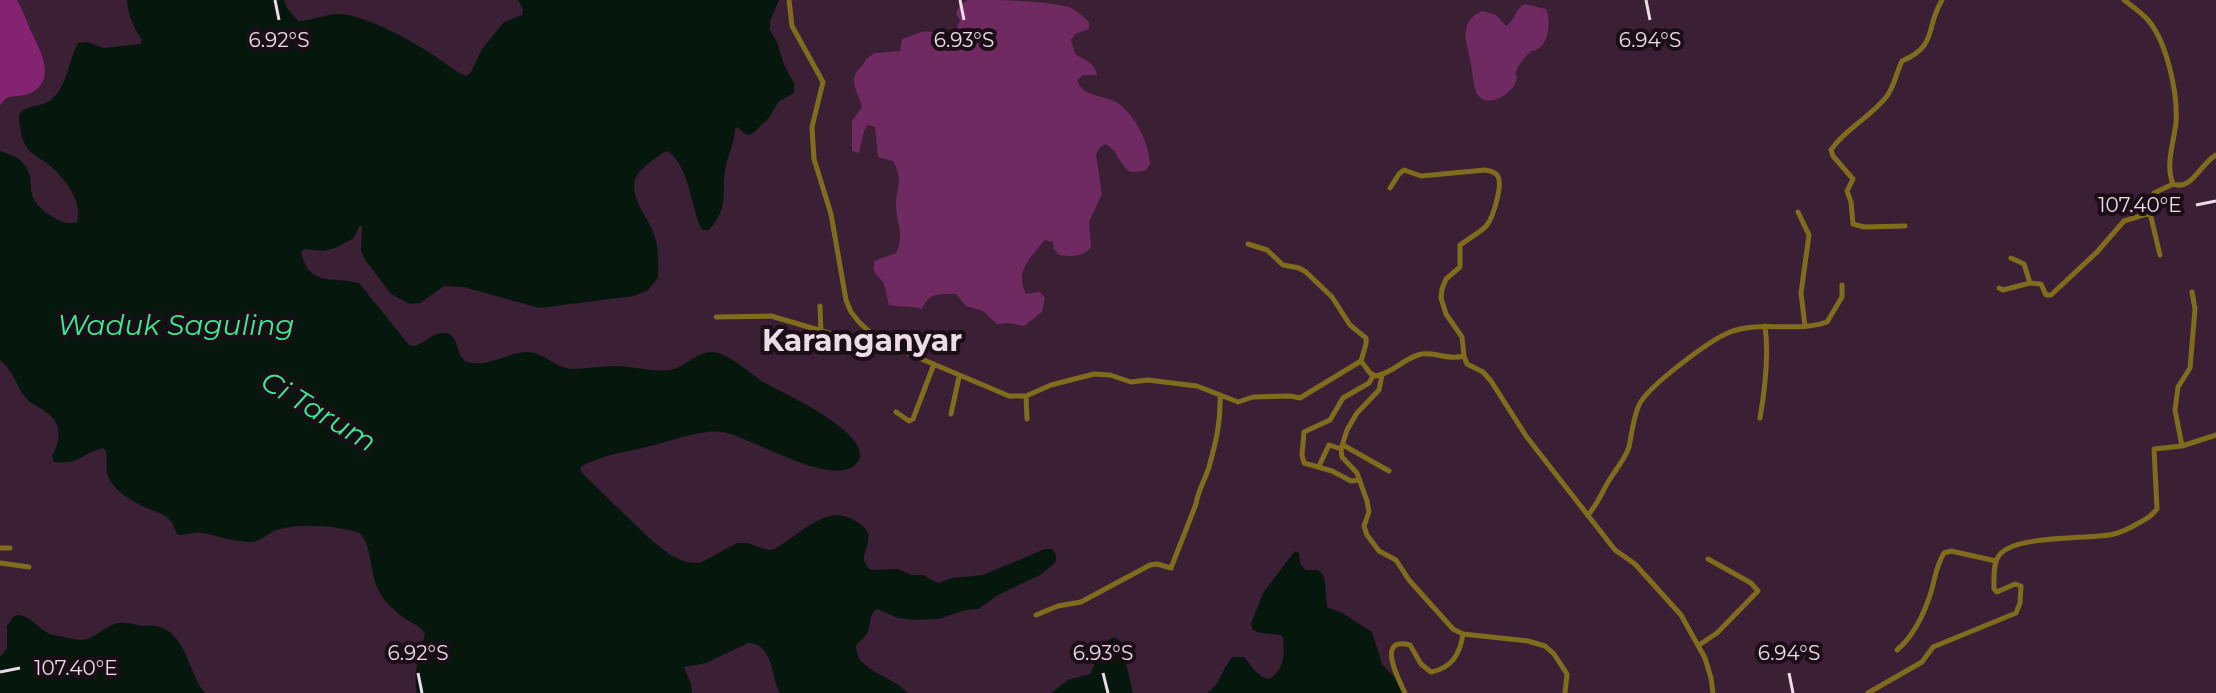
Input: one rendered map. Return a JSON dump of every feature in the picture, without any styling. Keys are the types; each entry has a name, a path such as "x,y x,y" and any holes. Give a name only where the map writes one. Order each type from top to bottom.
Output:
{"street":[{"path":"789,0 792,26 823,82 812,127 814,159 831,214 846,300 859,322 879,341"},
{"path":"1905,226 1864,227 1853,224 1847,191 1853,179 1831,150 1887,96 1896,82 1902,61 1917,55 1925,45 1942,0"},
{"path":"2124,0 2149,21 2161,44 2170,73 2176,109 2170,163 2173,184"},
{"path":"2173,184 2177,187 2187,185 2216,155"},
{"path":"1390,188 1399,174 1407,170 1421,176 1485,170 1498,176 1500,184 1492,218 1482,230 1460,245 1460,267 1446,279 1442,289 1443,306 1462,337 1467,364 1483,372 1491,381 1526,436 1615,550 1635,564 1681,615 1709,669 1713,693"},
{"path":"2160,255 2150,213 2154,193 2173,184"},
{"path":"1798,212 1809,235 1801,293 1805,326"},
{"path":"1999,288 2041,284 2046,295 2051,295 2097,252 2124,221 2150,213"},
{"path":"716,317 771,316 853,340 879,341 959,377 1015,397 1094,374 1110,375 1131,382 1148,380 1197,386 1238,402 1253,397 1301,398 1361,361 1366,338 1350,325 1329,293 1303,269 1283,265 1267,250 1248,244"},
{"path":"2011,258 2024,264 2030,283"},
{"path":"1588,515 1602,498 1624,458 1643,398 1720,337 1737,330 1765,326 1823,323 1830,319 1842,297 1842,285"},
{"path":"2182,446 2175,410 2178,387 2190,368 2195,309 2192,292"},
{"path":"820,306 821,332"},
{"path":"1760,418 1765,388 1765,326"},
{"path":"1373,376 1390,372 1418,355 1451,359 1464,356"},
{"path":"1361,361 1373,376"},
{"path":"896,412 909,421 913,419 934,364"},
{"path":"1382,375 1379,390 1357,413 1342,447 1342,457 1355,471 1369,506 1364,526 1367,535 1382,554 1396,560 1447,626 1463,634 1528,641 1545,646 1567,674 1565,693"},
{"path":"1359,480 1351,481 1341,474 1303,461 1304,432 1330,420 1343,398 1369,383 1373,376"},
{"path":"951,414 959,377"},
{"path":"1036,615 1088,599 1150,565 1171,568 1219,433 1220,395"},
{"path":"1026,396 1027,419"},
{"path":"1868,693 1922,662 1933,647 2016,613 2021,586 2015,584 1996,592 1993,586 1996,561 2001,553 2019,545 2049,539 2115,534 2145,519 2155,513 2157,507 2154,449 2182,446 2216,435"},
{"path":"1319,466 1329,445 1342,447 1389,471"},
{"path":"0,548 10,548"},
{"path":"1897,650 1925,612 1944,553 1951,551 1996,561"},
{"path":"1699,645 1722,629 1758,591 1751,583 1708,559"},
{"path":"0,563 29,567"},
{"path":"1405,693 1392,661 1391,653 1395,647 1403,643 1410,645 1424,668 1437,672 1455,661 1463,634"}],"shaded area":[{"path":"0,0 17,0 41,53 45,71 39,87 25,95 6,98 0,105"},
{"path":"968,0 1006,0 1069,7 1089,22 1089,29 1075,34 1071,40 1075,54 1092,65 1097,75 1083,75 1077,80 1084,90 1125,109 1140,131 1149,156 1150,164 1145,171 1130,172 1109,147 1105,144 1099,148 1096,155 1102,194 1089,222 1091,247 1076,256 1059,255 1053,242 1045,240 1034,252 1023,271 1023,286 1026,294 1040,292 1045,298 1042,312 1024,326 997,324 983,311 966,306 956,294 931,297 922,309 889,305 884,284 875,272 874,261 896,253 899,246 896,207 898,174 893,161 878,157 875,127 868,125 864,131 859,153 852,151 852,121 862,107 854,79 866,59 875,53 900,51 902,39 919,33 944,34 957,28 959,6"},
{"path":"1524,4 1546,9 1549,24 1545,40 1519,66 1515,84 1510,90 1494,100 1482,99 1475,87 1467,46 1468,23 1482,11 1496,15 1506,26"}],"water":[{"name":"Waduk Saguling","path":"127,0 284,0 298,21 336,14 353,16 406,39 466,76 482,49 504,22 522,15 523,9 518,0 779,0 770,21 770,30 794,83 794,93 778,102 769,118 752,134 747,135 737,127 735,129 724,175 722,206 709,230 702,230 686,178 668,151 648,164 634,182 637,201 653,231 658,250 658,278 648,290 634,296 539,308 464,287 444,286 420,303 410,304 391,294 366,261 361,251 360,225 354,238 335,248 324,251 304,249 301,252 305,263 316,276 359,283 409,345 415,346 439,333 448,334 468,362 483,363 527,352 572,369 614,366 669,370 701,354 719,353 827,417 855,442 860,454 855,465 843,470 810,466 723,432 696,434 607,456 582,466 582,473 649,538 670,555 686,562 699,563 737,543 774,549 821,519 842,516 852,519 867,531 864,561 872,570 898,569 911,575 923,575 938,583 952,578 983,575 1045,549 1052,549 1055,563 1040,575 998,595 978,609 938,619 915,620 898,618 877,609 871,616 867,633 856,646 858,655 868,668 908,693 780,693 767,655 763,649 748,643 706,663 684,667 692,693 417,693 416,670 425,633 396,611 381,594 360,533 331,527 299,526 276,530 252,542 200,533 178,535 167,517 135,502 114,486 108,476 106,451 103,448 75,460 54,462 52,456 59,435 56,423 47,412 27,399 0,360 0,151 23,163 30,176 33,196 42,209 62,222 77,222 78,206 71,190 54,169 26,147 19,117 22,111 48,102 57,93 78,43 87,42 104,48 141,44"},
{"path":"1295,551 1299,553 1305,570 1318,570 1323,575 1327,607 1372,632 1382,664 1403,693 1207,693 1216,685 1233,657 1244,657 1265,678 1269,679 1278,671 1284,655 1282,636 1257,632 1251,624 1263,593"},
{"path":"19,615 50,634 80,640 119,623 167,630 181,645 205,693 0,693 0,657 7,648 7,626 14,616"},
{"path":"1114,637 1121,642 1133,693 1051,693 1068,680 1090,674 1104,643"}],"district":[{"name":"Karanganyar","path":"862,340"}],"water label":[{"name":"Ci Tarum","path":"319,411"}]}
